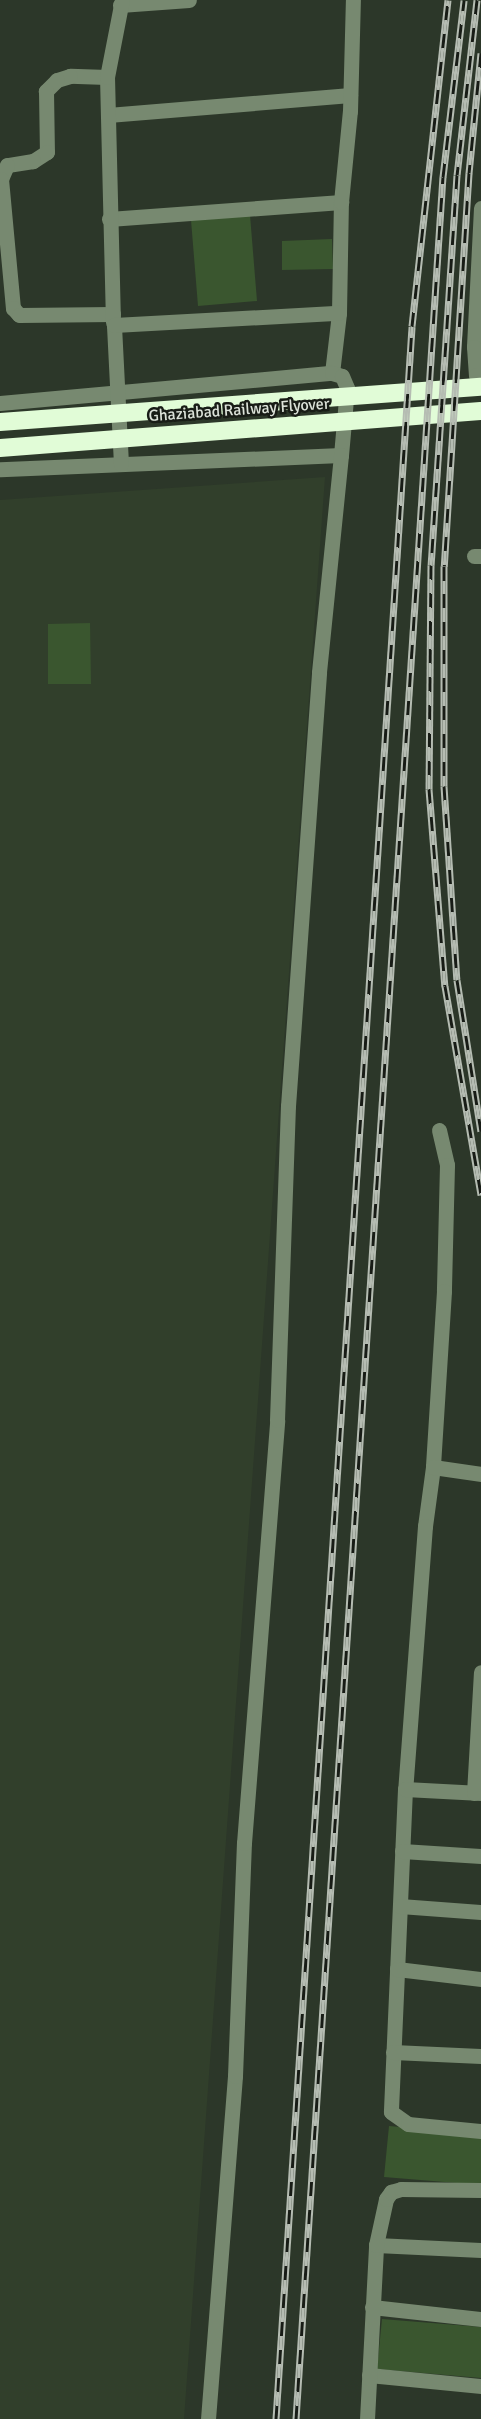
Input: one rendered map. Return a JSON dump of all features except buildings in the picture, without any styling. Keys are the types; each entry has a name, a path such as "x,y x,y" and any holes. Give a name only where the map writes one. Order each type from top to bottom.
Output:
{"highway":[{"name":"Ghaziabad Railway Flyover","path":"0,422 481,387"},
{"name":"Ghaziabad Railway Flyover","path":"0,448 481,411"}],"street":[{"path":"121,464 109,219 108,77 121,2 189,0"},
{"path":"332,373 339,313 341,202 350,95 353,0"},
{"path":"108,77 70,76 52,85 46,91 46,152 33,161 8,165 1,179 13,308 19,315 113,320 339,313"},
{"path":"108,115 350,95"},
{"path":"109,219 341,202"},
{"path":"481,208 474,347 476,375 481,375"},
{"path":"0,403 332,373 342,376 347,388 320,672 288,1106 277,1420 244,1843 235,2076 208,2419"},
{"path":"0,469 341,455"},
{"path":"439,1130 447,1165 447,1192 434,1467 425,1526 405,1789 391,2112 396,2118 421,2127 481,2131"},
{"path":"434,1467 481,1474"},
{"path":"405,1789 478,1793 481,1672"},
{"path":"402,1851 481,1856"},
{"path":"400,1906 481,1912"},
{"path":"397,1969 481,1979"},
{"path":"393,2052 481,2056"},
{"path":"367,2419 376,2245 386,2199 391,2192 481,2190"},
{"path":"376,2245 481,2250"},
{"path":"372,2307 481,2319"},
{"path":"369,2375 481,2386"}],"shaded area":[{"path":"325,477 184,2419 0,2419 0,500"}],"green space":[{"path":"250,215 257,301 198,306 191,220"},
{"path":"332,239 333,269 282,270 282,241"},
{"path":"90,623 91,684 48,684 48,624"},
{"path":"389,2126 481,2134 481,2185 384,2177"},
{"path":"382,2319 481,2327 481,2378 377,2369"}],"railway":[{"path":"276,2419 412,326 448,0"},
{"path":"296,2419 443,177 464,0"},
{"path":"477,0 457,175 431,565 429,789 445,986 481,1195"},
{"path":"481,53 469,173 444,566 444,786 457,980 481,1131"}]}
